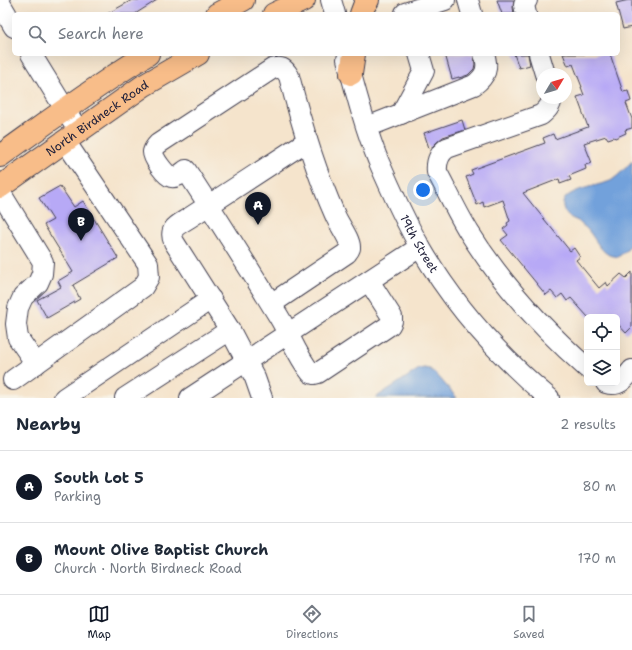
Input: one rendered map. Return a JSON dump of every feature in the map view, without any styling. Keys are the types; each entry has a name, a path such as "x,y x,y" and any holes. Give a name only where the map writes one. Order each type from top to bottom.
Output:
{"main road":[{"path":"221,12 243,0"},
{"path":"278,12 304,0"},
{"path":"362,12 368,0"},
{"path":"0,156 65,109 145,56"},
{"name":"North Birdneck Road","path":"0,187 143,86 195,56"}],"street":[{"path":"331,0 334,12"},
{"path":"468,0 471,12"},
{"path":"526,12 524,5 527,0"},
{"path":"0,3 12,24"},
{"path":"408,12 436,3"},
{"path":"13,380 143,287 149,277 148,264 72,136 65,109 32,56"},
{"path":"401,114 424,71 419,56"},
{"path":"367,127 474,85 481,79 486,70 484,56"},
{"path":"540,56 543,68"},
{"name":"19th Street","path":"350,61 367,127 378,159 396,201 420,247 441,280 468,316 498,350 530,382 549,398"},
{"path":"271,304 347,254 350,250 348,241 335,217 319,176 289,76 286,70 282,68 272,69 158,144 153,150 153,154 168,175 172,177 175,177 186,170 281,320 308,369 314,374 322,371 390,325 392,322 392,316 369,281"},
{"path":"551,104 548,110 541,115 447,148 442,152 437,160 436,166 437,172 468,232 503,282 523,305 584,365"},
{"path":"260,397 254,378 230,330 174,242 172,233 174,229 208,205 307,140"},
{"path":"0,192 43,262 42,274 38,283 24,297 18,308 16,324 18,338 36,364"},
{"path":"190,398 420,247"},
{"path":"64,398 89,391 211,299"},
{"path":"125,398 230,330"},
{"path":"620,382 625,379 632,370"}],"water":[{"path":"632,161 632,241 627,250 618,257 609,255 605,252 585,227 567,215 563,206 564,200 570,194 578,190 612,180"},
{"path":"419,369 430,369 438,376 457,398 375,398"}],"building":[{"path":"132,0 157,0 138,12 111,12"},
{"path":"497,0 514,0 514,12 501,12"},
{"path":"632,0 632,27 623,29 620,12 618,12 616,3"},
{"path":"446,56 473,56 475,64 474,69 468,75 452,79"},
{"path":"515,56 528,56 530,65 519,68"},
{"path":"564,56 611,56 623,92 628,91 631,101 626,103 632,119 632,128 625,130 626,133 615,138 608,139 606,136 584,143 592,163 585,165 586,169 569,176 571,180 560,184 559,179 523,193 570,251 574,248 580,257 576,260 599,288 606,282 608,286 621,274 626,278 632,272 632,327 626,333 620,326 620,314 585,314 571,298 567,301 562,294 557,298 551,291 546,295 501,240 508,235 503,229 510,221 503,200 484,207 483,202 477,205 466,177 473,174 471,170 545,143 543,138 553,134 555,139 588,127 577,97 584,95 573,64 568,66"},
{"path":"462,120 465,130 443,137 429,148 424,133"},
{"path":"60,186 74,207 83,201 118,258 73,285 80,299 47,318 37,300 61,287 58,281 73,272 44,225 53,220 39,198"}],"place":[{"name":"South Lot 5","path":"258,225"},
{"name":"Mount Olive Baptist Church","path":"81,241"}]}
